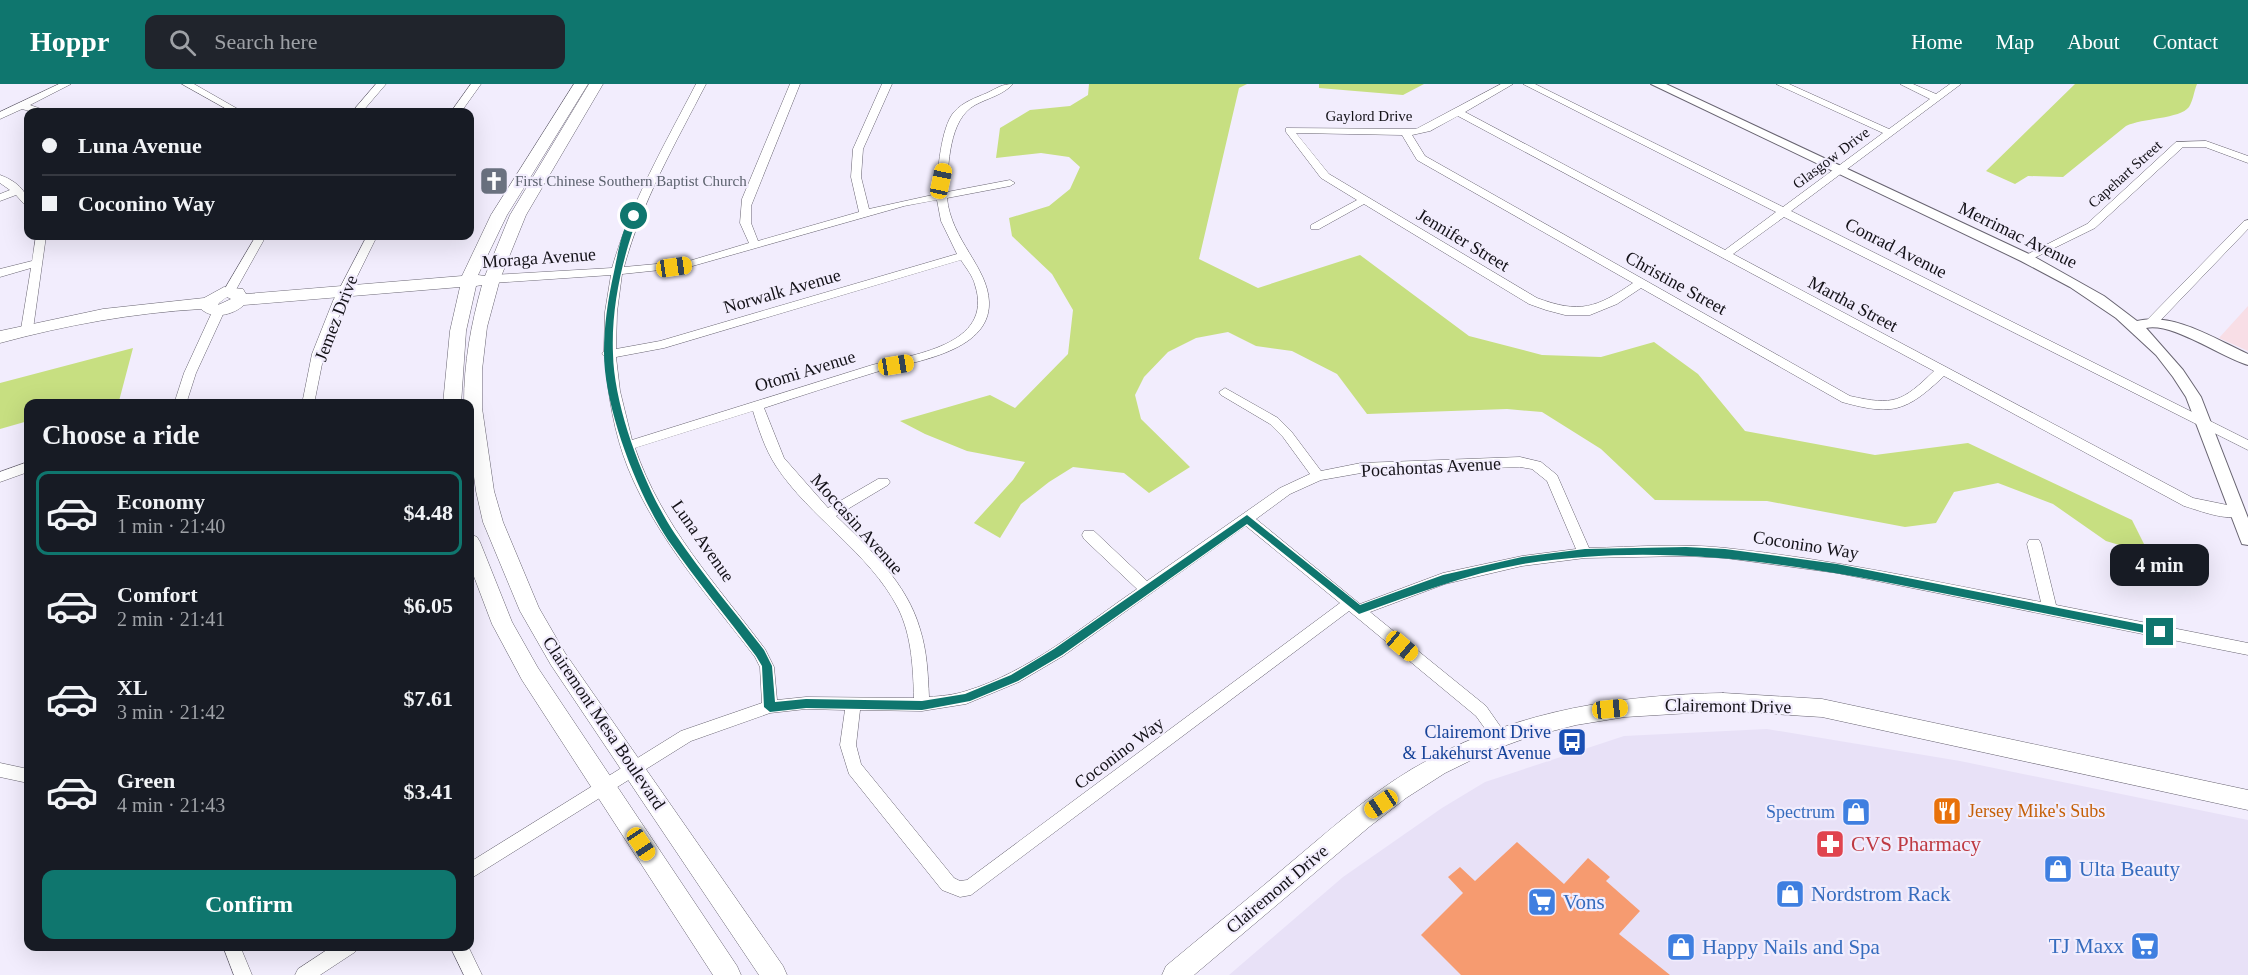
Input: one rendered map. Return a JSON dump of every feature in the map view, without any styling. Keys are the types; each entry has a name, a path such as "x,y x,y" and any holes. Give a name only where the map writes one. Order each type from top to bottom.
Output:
{"main road":[{"path":"452,399 458,331 469,282 499,215 581,84"},
{"name":"Clairemont Mesa Boulevard","path":"473,399 473,370 479,327 492,279 518,215 596,84"},
{"name":"Moraga Avenue","path":"234,296 342,292 492,279"},
{"path":"0,337 27,329 144,308 214,306 219,294 234,296"},
{"name":"Clairemont Mesa Boulevard","path":"474,415 485,491 493,522 530,611 558,659 774,975"},
{"name":"Clairemont Mesa Boulevard","path":"474,552 502,624 530,674 728,975"},
{"name":"Clairemont Drive","path":"1175,975 1292,878 1356,821 1437,767 1499,736 1551,720 1610,709 1685,702 1765,702 1822,708 2248,800"}],"street":[{"path":"0,116 66,84"},
{"path":"187,84 230,108"},
{"path":"360,108 381,84"},
{"path":"459,108 476,84"},
{"name":"Luna Avenue","path":"701,84 634,216 617,272 610,310 608,354 610,376 627,446 647,493 671,536 760,653 767,666 770,707"},
{"path":"756,246 744,227 743,216 747,199 795,84"},
{"path":"866,214 856,177 858,149 887,84"},
{"path":"964,256 946,223 941,196 941,181 954,118 968,105 995,93 1008,84"},
{"name":"Gaylord Drive","path":"1289,130 1406,132 1427,129 1508,84"},
{"name":"Conrad Avenue","path":"1528,84 2248,445"},
{"name":"Merrimac Avenue","path":"1657,84 2026,258 2087,291 2136,326 2167,357 2182,376 2203,422 2248,539"},
{"path":"1781,84 1890,133"},
{"path":"1905,84 1937,98"},
{"name":"Glasgow Drive","path":"1725,255 1956,84"},
{"path":"20,105 29,108"},
{"name":"Martha Street","path":"1458,112 2189,502 2213,509 2237,512"},
{"name":"Jennifer Street","path":"1289,130 1325,176 1533,301 1551,309 1577,313 1599,311 1640,283"},
{"name":"Christine Street","path":"1406,132 1421,158 1846,399 1872,406 1903,405 1942,371"},
{"name":"Capehart Street","path":"2026,258 2091,226 2180,144 2206,144 2248,160"},
{"path":"0,178 18,190 24,197"},
{"name":"Moraga Avenue","path":"492,279 617,272 689,264 903,203 1010,183"},
{"path":"0,198 18,190"},
{"path":"1315,227 1364,200"},
{"path":"2152,322 2248,223"},
{"path":"27,329 40,240"},
{"path":"234,296 259,240"},
{"name":"Jemez Drive","path":"309,399 318,354 342,292 370,240"},
{"name":"Otomi Avenue","path":"627,446 876,368 916,362 948,349 976,325 984,306 984,294 964,256"},
{"name":"Norwalk Avenue","path":"608,354 660,345 964,256"},
{"path":"0,273 37,263"},
{"path":"182,399 214,306"},
{"path":"2136,326 2152,322 2199,336 2248,360"},
{"path":"1225,392 1275,421 1318,476"},
{"name":"Moccasin Avenue","path":"757,405 770,445 783,468 884,577 904,607 919,647 922,705"},
{"name":"Pocahontas Avenue","path":"474,868 687,736 770,707 806,703 853,706 922,705 966,698 1014,678 1058,652 1285,492 1318,476 1361,468 1520,462 1536,465 1552,478 1585,553"},
{"path":"0,477 24,468"},
{"path":"826,515 883,482"},
{"path":"1247,519 1481,711 1499,736"},
{"path":"1089,535 1146,590"},
{"path":"2034,544 2050,611"},
{"name":"Coconino Way","path":"853,706 847,745 848,754 855,769 948,884 960,889 971,887 982,881 1354,606 1443,579 1522,561 1585,553 1686,551 1725,553 1837,568 2248,649"},
{"path":"0,770 24,776"},
{"path":"233,951 243,975"},
{"path":"304,975 341,951"},
{"path":"461,951 473,975"}],"shaded area":[{"path":"2248,306 2248,351 2219,338"},
{"path":"1767,729 1960,761 2248,820 2248,975 1229,975 1343,877 1442,808 1485,782 1624,736"}],"green space":[{"path":"1089,84 1247,84 1239,88 1199,259 1258,288 1360,255 1469,336 1542,355 1601,357 1654,342 1698,374 1745,431 1875,455 1968,443 2132,520 2149,554 2106,541 2053,504 1998,483 1954,492 1936,523 1905,527 1767,501 1655,500 1601,449 1542,412 1507,409 1367,414 1337,374 1292,351 1256,346 1228,332 1196,338 1168,352 1144,377 1135,395 1141,419 1190,467 1149,493 1124,473 1073,467 1021,504 1000,538 974,523 1013,480 1025,462 967,451 900,421 990,395 1015,408 1068,354 1073,310 1052,274 1012,236 1009,218 1049,206 1070,189 1080,167 1069,157 1041,153 996,158 1000,128 1030,110 1070,106 1088,95"},
{"path":"1319,84 1424,84 1403,95 1319,88"},
{"path":"2075,84 2197,84 2190,105 2184,111 2126,126 2063,177 2028,176 2015,184 1986,171"},
{"path":"133,348 120,399 24,399 24,422 0,429 0,383"}],"building":[{"name":"Vons","path":"1517,842 1564,884 1588,858 1610,877 1606,881 1640,911 1619,934 1670,975 1461,975 1421,935 1463,893 1448,877 1460,867 1475,881"}],"place":[{"name":"First Chinese Southern Baptist Church","path":"494,181"},
{"name":"Clairemont Drive & Lakehurst Avenue","path":"1572,742"},
{"name":"Jersey Mike's Subs","path":"1947,811"},
{"name":"Spectrum","path":"1856,812"},
{"name":"CVS Pharmacy","path":"1830,844"},
{"name":"Ulta Beauty","path":"2058,869"},
{"name":"Nordstrom Rack","path":"1790,894"},
{"name":"Vons","path":"1542,902"},
{"name":"TJ Maxx","path":"2145,946"},
{"name":"Happy Nails and Spa","path":"1681,947"}],"route":[{"path":"634,216 626,236 617,272 610,310 608,354 610,376 627,446 647,493 671,536 760,653 767,666 770,707 806,703 853,706 922,705 966,698 1014,678 1058,652 1247,519 1359,610 1443,579 1522,561 1585,553 1686,551 1725,553 1837,568 2160,632"}]}
